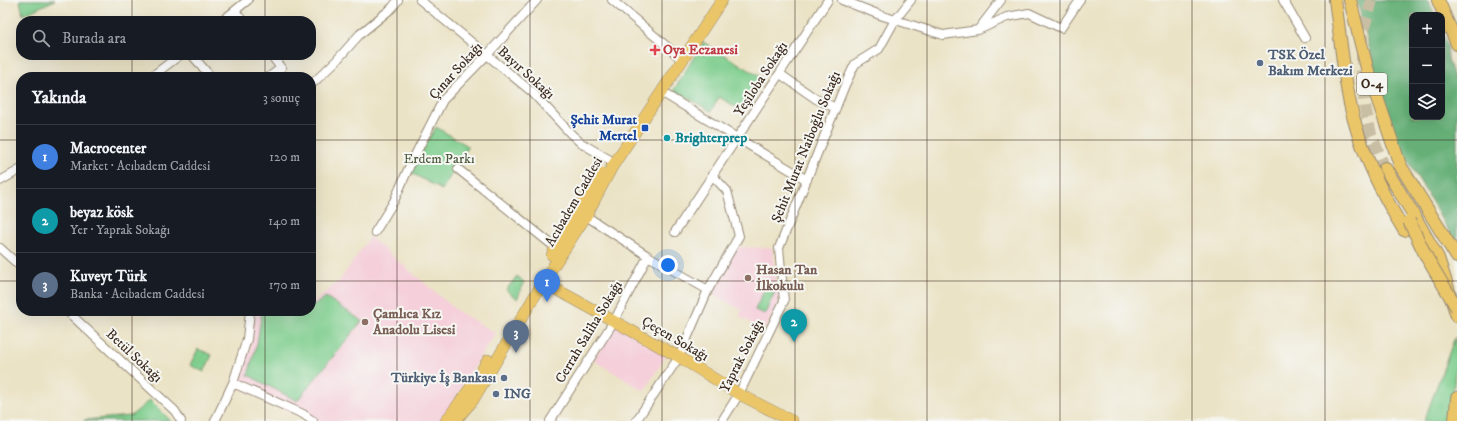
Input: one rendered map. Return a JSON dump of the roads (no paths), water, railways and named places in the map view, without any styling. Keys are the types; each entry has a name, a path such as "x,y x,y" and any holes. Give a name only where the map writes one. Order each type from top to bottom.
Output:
{"highway":[{"path":"1335,0 1350,104 1359,136 1372,172 1388,203 1406,226"},
{"name":"O-4","path":"1350,0 1367,68 1400,165 1457,257"},
{"path":"1438,0 1457,44"},
{"path":"1457,308 1423,261 1406,226 1385,168 1438,258 1457,316"},
{"path":"1455,421 1457,398"}],"main road":[{"name":"Acıbadem Caddesi","path":"446,421 474,383 578,209 661,92 713,0"},
{"name":"Acıbadem Caddesi","path":"454,421 473,400 543,282 586,216 611,163 679,58 722,0"},
{"name":"Çeçen Sokağı","path":"543,282 679,357 739,394 792,421"}],"street":[{"path":"228,16 248,0"},
{"path":"316,80 360,34 392,8 398,0"},
{"name":"Bayır Sokağı","path":"420,0 532,92 581,143 611,163"},
{"name":"Çınar Sokağı","path":"375,232 394,201 410,165 443,100 487,55 537,0"},
{"path":"612,0 679,58"},
{"name":"Yeşiloba Sokağı","path":"676,232 828,0"},
{"path":"842,0 895,20 943,34 978,30 1007,17 1029,13 1061,28 1080,0"},
{"name":"Şehit Murat Naiboğlu Sokağı","path":"784,301 779,248 836,108 855,64 879,48 895,20 911,0"},
{"path":"978,30 1001,0"},
{"path":"1283,0 1305,38"},
{"path":"235,11 239,16"},
{"path":"158,72 173,60"},
{"path":"196,60 207,72"},
{"path":"275,60 281,68 276,72"},
{"path":"780,74 816,100 836,108"},
{"path":"661,92 738,137 807,180"},
{"path":"458,169 556,248"},
{"path":"0,181 16,172"},
{"path":"636,421 679,357 708,290 739,236 727,191 712,176"},
{"path":"586,216 648,256 708,290"},
{"path":"0,248 16,263"},
{"name":"Cerrah Saliha Sokağı","path":"550,421 614,321 648,256"},
{"name":"Yaprak Sokağı","path":"722,421 739,394 784,301"},
{"name":"Betül Sokağı","path":"72,316 175,411 181,421"},
{"path":"215,421 233,383 247,338 249,316"},
{"path":"233,383 303,414 313,421"}],"tunnel":[{"path":"1372,0 1362,34 1362,77 1365,107 1371,134 1385,168"}],"place":[{"name":"Oya Eczanesi","path":"655,50"},
{"name":"TSK Özel Bakım Merkezi","path":"1260,63"},
{"name":"Şehit Murat Mertel","path":"645,128"},
{"name":"Brighterprep","path":"667,138"},
{"name":"Hasan Tan İlkokulu","path":"748,278"},
{"name":"Macrocenter","path":"547,302"},
{"name":"Çamlıca Kız Anadolu Lisesi","path":"365,322"},
{"name":"beyaz kösk","path":"794,342"},
{"name":"Kuveyt Türk","path":"516,353"},
{"name":"Türkiye İş Bankası","path":"504,378"},
{"name":"ING","path":"496,394"}],"park label":[{"name":"Erdem Parkı","path":"439,159"}]}
